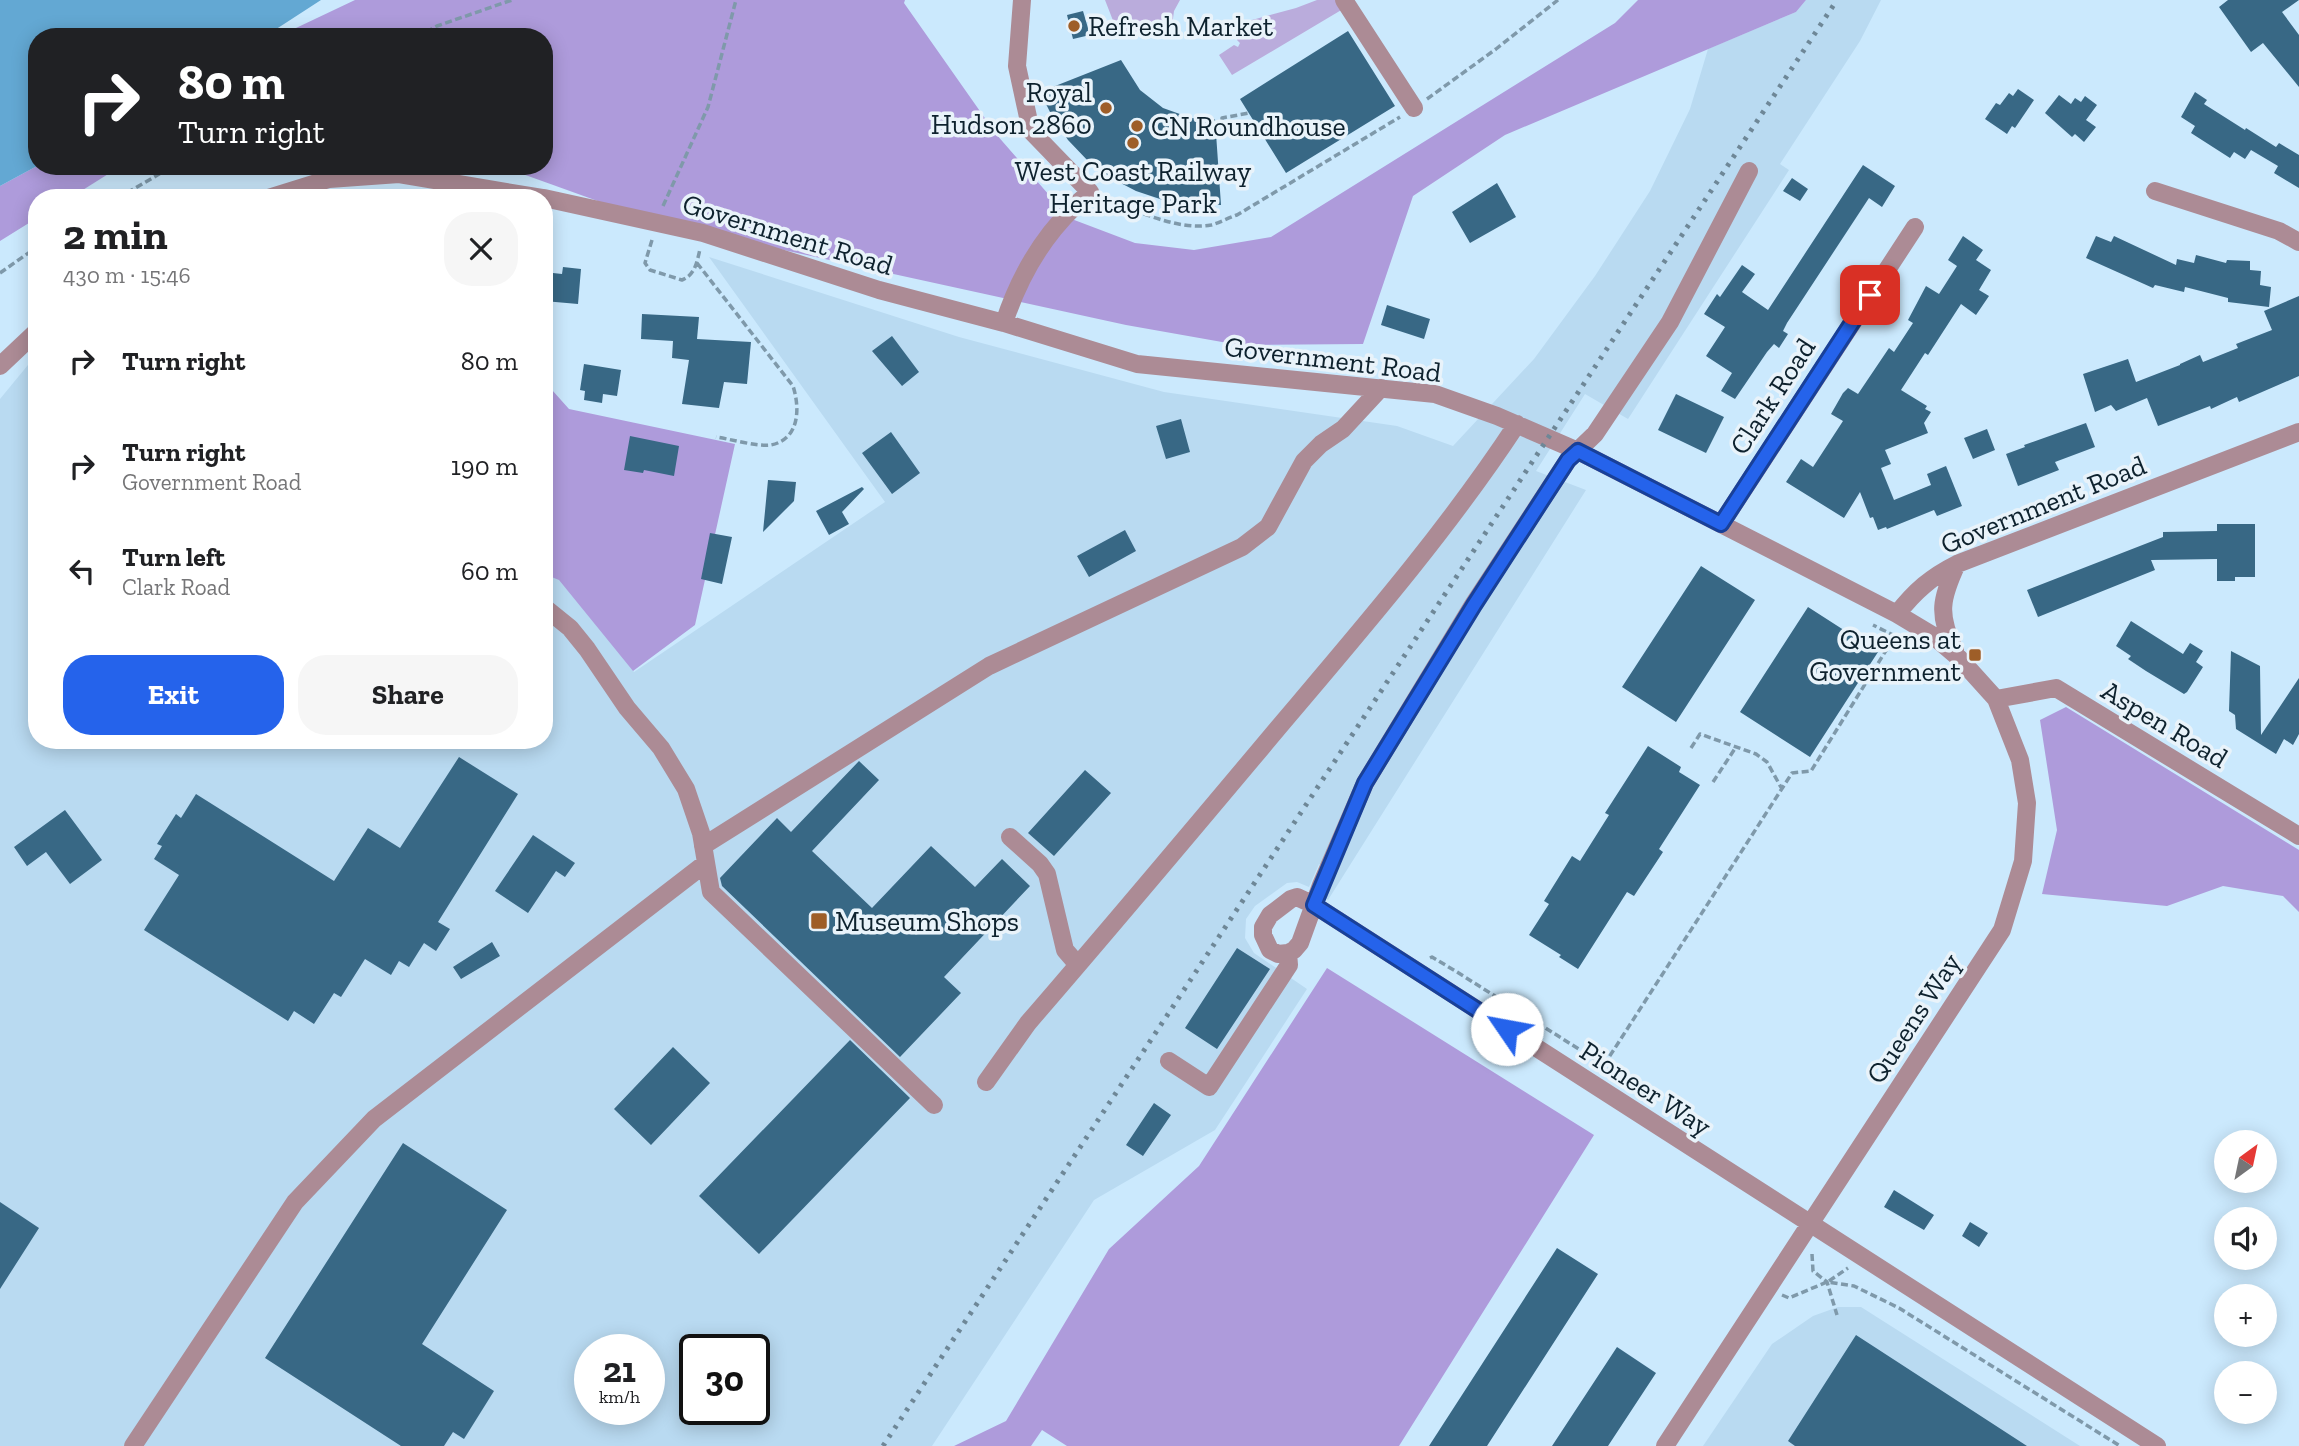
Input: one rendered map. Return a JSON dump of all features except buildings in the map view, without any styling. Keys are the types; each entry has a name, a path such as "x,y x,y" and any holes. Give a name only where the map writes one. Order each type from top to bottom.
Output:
{"street":[{"path":"1004,323 1014,292 1039,250 1073,207 1090,192 1031,131 1017,66 1022,0"},
{"path":"1344,0 1414,108"},
{"path":"1314,905 1303,898 1291,899 1266,919 1263,935 1270,950 1278,954 1287,953 1300,943 1365,783 1474,605 1568,460 1595,434 1670,322 1749,171"},
{"name":"Government Road","path":"296,189 328,179 385,175"},
{"name":"Government Road","path":"405,175 489,189"},
{"path":"2155,191 2279,231 2299,242"},
{"name":"Government Road","path":"553,200 703,233 879,290 1004,323 1137,364 1435,394 1517,424 1578,451 1897,614 1919,587 1957,564 2299,432"},
{"name":"Clark Road","path":"1721,524 1915,227"},
{"path":"0,366 28,340"},
{"path":"133,1446 295,1202 374,1119 704,855 989,666 1242,547 1268,527 1304,461 1321,444 1343,429 1381,388"},
{"path":"986,1082 1028,1023 1439,534 1517,424"},
{"path":"1957,564 1946,586 1942,607 1946,632 1959,658"},
{"path":"553,614 570,628 587,649 627,708 661,748 686,789 711,892 934,1105"},
{"name":"Queens Way","path":"1665,1446 2003,930 2023,861 2027,803 2020,760 1996,699 1959,658 1932,635 1897,614"},
{"name":"Aspen Road","path":"1996,699 2056,688 2299,836"},
{"path":"1010,837 1040,864 1047,874 1065,950 1078,965"},
{"name":"Pioneer Way","path":"1314,905 2157,1446"},
{"path":"1168,1061 1209,1087 1289,965 1287,953"}],"path":[{"path":"433,28 512,0"},
{"path":"703,233 697,263 688,277 682,280 650,270 645,263 656,222 708,107 736,0"},
{"path":"1090,192 1152,217 1194,225 1211,225 1237,215 1414,108 1558,0"},
{"path":"1216,134 1223,134 1222,118 1249,113"},
{"path":"133,189 158,175"},
{"path":"0,273 28,253"},
{"path":"697,263 793,386 797,400 798,417 791,432 778,442 769,445 716,437"},
{"path":"1604,1065 1792,774 1811,771 1895,636 1873,625"},
{"path":"1691,748 1700,734 1756,754 1767,762 1782,789"},
{"path":"1713,782 1736,747"},
{"path":"1809,1224 1813,1271 1827,1282 1854,1286 1899,1308 2120,1446"},
{"path":"1766,1290 1789,1298 1827,1282 1846,1270 1859,1256"},
{"path":"1827,1282 1836,1315"}],"shaded area":[{"path":"355,0 905,0 904,3 996,134 1069,218 1135,243 1194,250 1271,237 1615,23 1638,0 1806,0 1796,12 1505,135 1413,196 1363,344 1239,345 1126,325 656,222 525,175 553,175 553,28 296,28"},
{"path":"1105,0 1180,0 1174,11 1172,26 1119,36"},
{"path":"1317,0 1338,0 1343,9 1232,75 1219,55 1234,45 1238,47 1241,23"},
{"path":"1806,0 1881,0 1860,41 1780,164 1789,170 1628,419 1585,394 1536,471 1586,490 1328,900 1321,896 1331,872 1319,864 1309,887 1297,882 1287,883 1255,906 1246,919 1245,938 1254,953 1307,989 1215,1130 1094,1200 932,1446 0,1446 0,399 28,365 28,749 553,749 553,563 634,672 885,502 709,257 959,337 1164,392 1397,426 1453,446 1534,359 1595,276 1650,191 1690,109 1708,49 1796,12"},
{"path":"28,171 28,175 107,175 84,189 28,189 28,224 0,241 0,186"},
{"path":"553,391 569,409 735,444 695,625 633,671 559,580 553,578"},
{"path":"2066,707 2299,850 2299,912 2283,896 2223,886 2167,906 2042,894 2057,830 2040,720"},
{"path":"1327,968 1594,1135 1399,1446 1067,1446 1042,1430 1031,1446 954,1446 1006,1421 1109,1249 1199,1166"},
{"path":"1838,1307 1861,1307 2080,1446 1703,1446 1772,1344 1813,1316"}],"water":[{"path":"0,0 321,0 278,28 28,28 28,171 0,186"}],"railway":[{"path":"883,1446 1837,0"}],"place":[{"name":"Refresh Market","path":"1074,26"},
{"name":"Royal Hudson 2860","path":"1106,108"},
{"name":"CN Roundhouse","path":"1137,126"},
{"name":"West Coast Railway Heritage Park","path":"1133,143"},
{"name":"Queens at Government","path":"1975,655"},
{"name":"Museum Shops","path":"819,921"}],"route":[{"path":"1507,1029 1314,905 1365,783 1474,605 1568,460 1578,451 1721,524 1870,295"}]}
